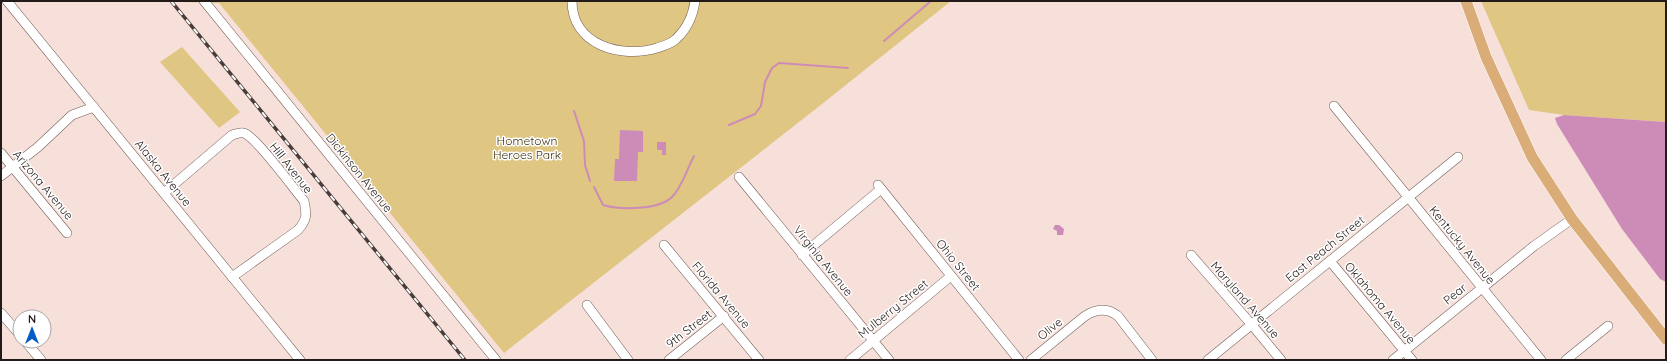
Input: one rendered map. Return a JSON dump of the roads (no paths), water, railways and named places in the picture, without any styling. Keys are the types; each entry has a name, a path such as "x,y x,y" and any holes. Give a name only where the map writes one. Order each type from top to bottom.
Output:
{"main road":[{"path":"1466,1 1486,57 1532,157 1572,219 1666,339"}],"street":[{"name":"Alaska Avenue","path":"7,1 300,360"},
{"name":"Dickinson Avenue","path":"204,1 496,360"},
{"path":"572,1 574,14 582,32 604,47 618,51 633,52 656,48 676,39 690,22 695,1"},
{"name":"Kentucky Avenue","path":"1334,106 1541,360"},
{"path":"1,176 41,144 72,115 94,107"},
{"name":"Hill Avenue","path":"164,193 232,135 245,133 256,143 304,202 307,212 304,223 298,230 232,277"},
{"name":"Arizona Avenue","path":"1,153 67,233"},
{"name":"East Peach Street","path":"1208,360 1458,157"},
{"name":"Virginia Avenue","path":"739,177 889,360"},
{"name":"Ohio Street","path":"802,255 880,187 1019,360"},
{"name":"Pear","path":"1393,360 1540,241 1572,219"},
{"name":"Florida Avenue","path":"664,245 759,360"},
{"name":"Maryland Avenue","path":"1191,255 1281,360"},
{"name":"Oklahoma Avenue","path":"1330,261 1412,360"},
{"name":"Mulberry Street","path":"850,360 952,276"},
{"path":"587,305 628,360"},
{"name":"Olive","path":"1031,360 1085,316 1095,310 1100,309 1114,313 1152,360"},
{"path":"1,313 12,326"},
{"name":"9th Street","path":"669,360 724,316"},
{"path":"1566,360 1608,326"},
{"path":"32,349 41,360"}],"waterway":[{"path":"884,41 931,1"},
{"path":"729,125 755,114 761,106 765,82 772,68 779,63 848,68"},
{"path":"574,111 584,141 585,165 590,181"},
{"path":"594,187 603,205 619,208 649,207 666,201 676,193 694,156"}],"railway":[{"path":"171,1 465,360"}],"park label":[{"name":"Hometown Heroes Park","path":"527,148"}]}
